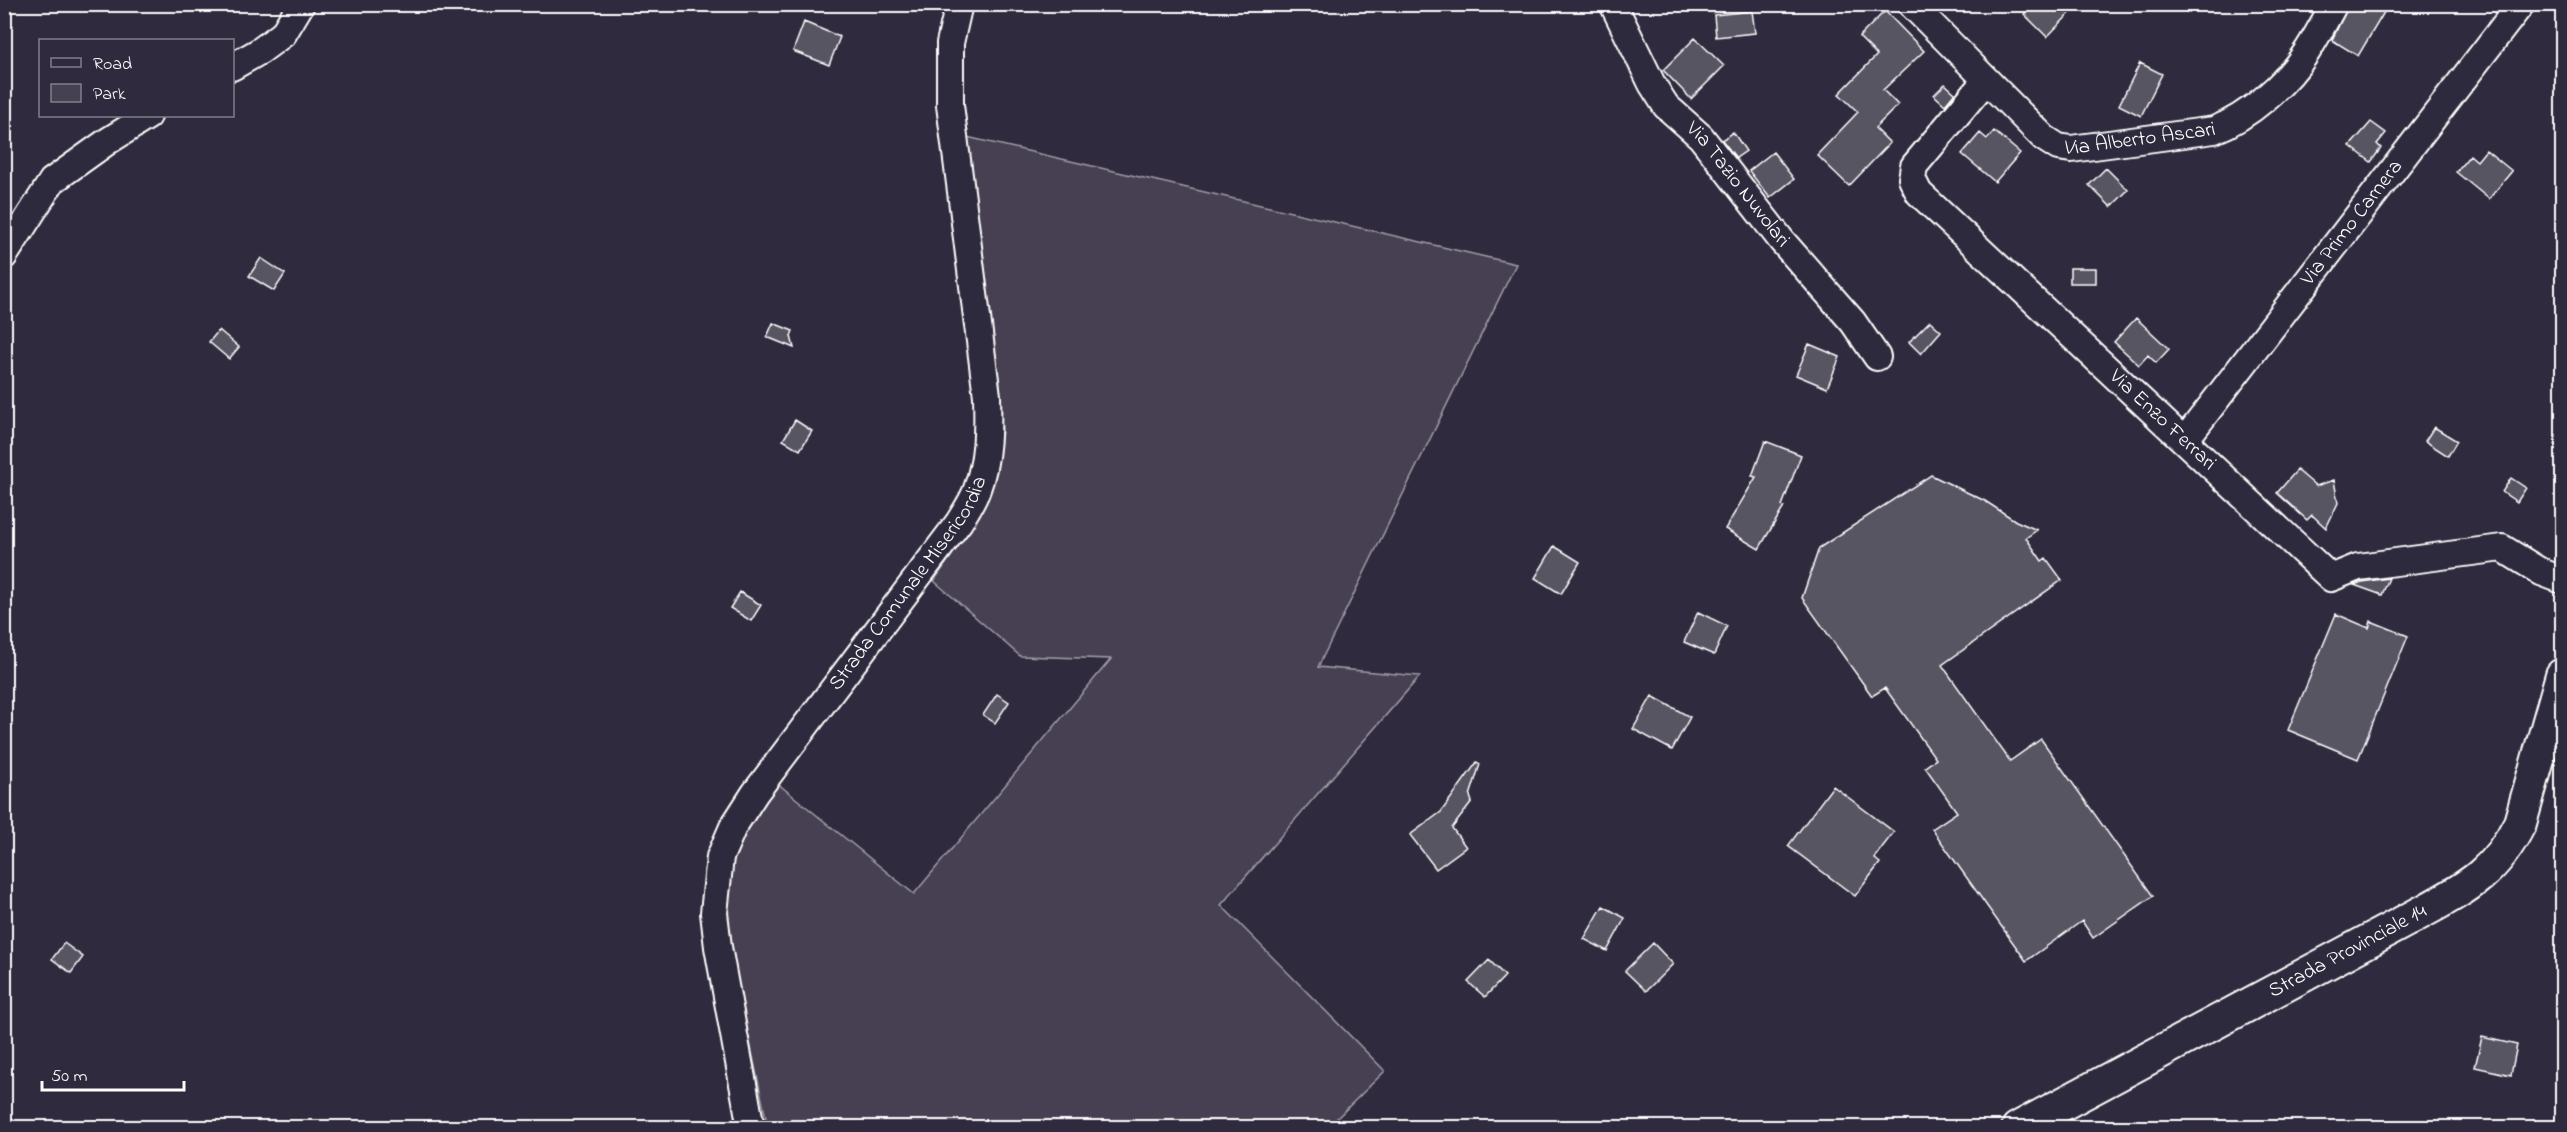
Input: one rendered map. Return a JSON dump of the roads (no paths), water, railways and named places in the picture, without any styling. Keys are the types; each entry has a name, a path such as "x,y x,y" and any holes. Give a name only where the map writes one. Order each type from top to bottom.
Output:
{"main road":[{"name":"Strada Provinciale 14","path":"2018,1128 2424,911 2478,879 2499,858 2520,823 2556,719 2562,675"}],"street":[{"path":"234,66 283,34 301,4"},
{"name":"Strada Comunale Misericordia","path":"751,1128 718,947 714,913 720,857 733,827 754,794 959,522 976,491 983,466 988,436 987,396 950,105 950,44 959,4"},
{"name":"Via Tazio Nuvolari","path":"1613,4 1652,84 1666,106 1701,137 1782,241 1853,322 1877,357"},
{"name":"Via Alberto Ascari","path":"1911,4 2044,138 2058,147 2071,149 2214,130 2232,123 2271,94 2305,55 2334,4"},
{"name":"Via Primo Carnera","path":"2185,440 2521,4"},
{"name":"Via Enzo Ferrari","path":"1986,80 1914,166 1912,179 1918,192 2331,578 2358,567 2502,548 2541,572 2562,580"},
{"path":"4,255 52,181 146,117"}]}
